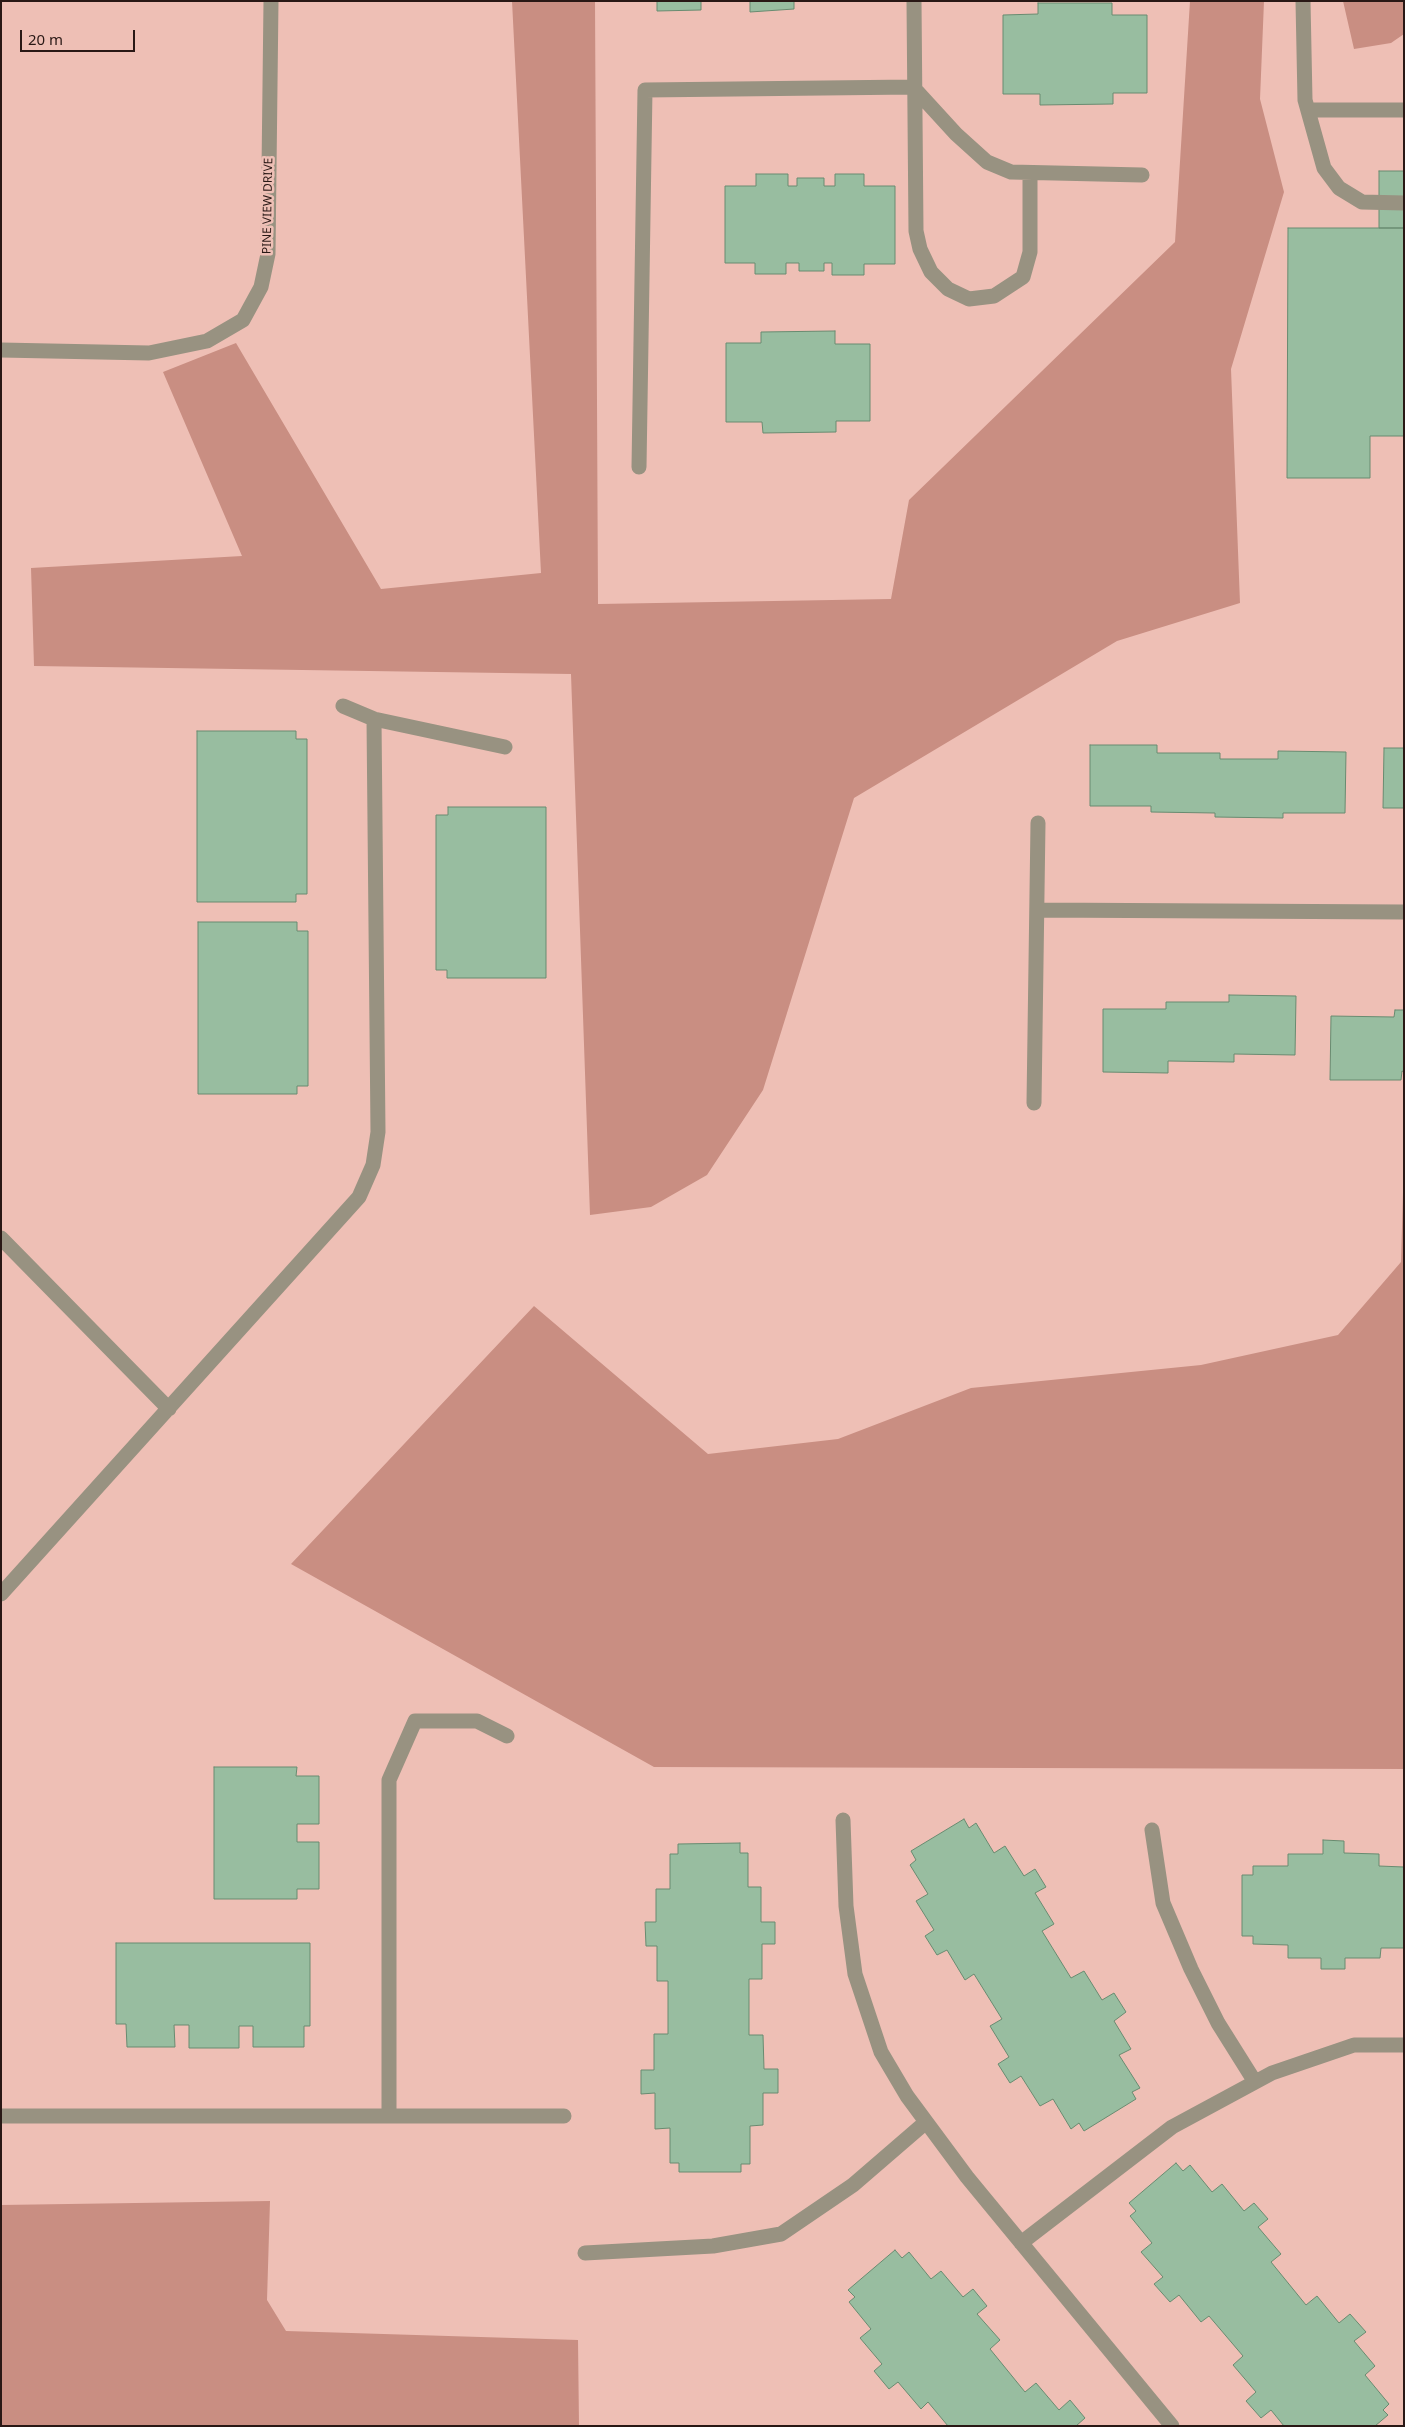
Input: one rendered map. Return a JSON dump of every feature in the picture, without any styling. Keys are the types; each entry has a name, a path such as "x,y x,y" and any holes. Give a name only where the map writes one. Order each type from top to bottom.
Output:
{"street":[{"name":"PINE VIEW DRIVE","path":"7,350 149,353 207,341 243,320 262,287 268,254 271,1"},
{"path":"914,1 913,87 916,232 920,249 931,272 948,288 969,299 994,296 1023,277 1030,252 1030,173"},
{"path":"1303,1 1305,100 1324,168 1339,188 1362,202 1404,203"},
{"path":"639,468 645,90 913,87 956,134 987,162 1011,172 1142,175"},
{"path":"1308,110 1404,110"},
{"path":"343,706 374,719 505,747"},
{"path":"1,1594 359,1197 373,1165 378,1132 374,719"},
{"path":"1034,1103 1038,823"},
{"path":"1037,910 1404,912"},
{"path":"1,1238 169,1409"},
{"path":"389,2116 389,1780 415,1721 477,1721 507,1736"},
{"path":"843,1820 846,1906 855,1974 881,2052 907,2096 926,2122 1021,2243 1172,2426"},
{"path":"1152,1830 1163,1903 1191,1969 1218,2022 1254,2082"},
{"path":"1021,2243 1172,2127 1254,2082 1272,2073 1354,2045 1404,2044"},
{"path":"1,2116 564,2116"},
{"path":"585,2254 714,2246 781,2234 853,2185 926,2122"}],"shaded area":[{"path":"512,1 595,1 598,604 891,599 909,500 1175,242 1190,1 1264,1 1260,99 1284,192 1231,369 1240,603 1117,641 854,798 763,1090 707,1175 651,1207 590,1215 571,674 34,666 31,568 242,556 163,372 236,343 381,589 541,573"},
{"path":"1343,1 1404,1 1404,34 1391,43 1354,49"},
{"path":"1404,1158 1404,1769 654,1767 291,1564 534,1306 708,1454 838,1439 971,1388 1201,1365 1338,1335 1401,1262"},
{"path":"270,2201 267,2300 286,2331 578,2340 579,2426 1,2426 1,2205"}],"building":[{"path":"657,1 701,1 701,10 657,11"},
{"path":"750,1 794,1 794,9 750,12"},
{"path":"1038,3 1112,3 1112,15 1147,15 1147,93 1113,93 1113,104 1040,105 1040,94 1003,94 1003,15 1038,14"},
{"path":"1379,171 1404,171 1404,228 1379,228"},
{"path":"756,174 788,174 788,186 797,186 797,178 824,178 824,186 835,186 835,174 864,174 864,186 895,186 895,264 864,264 864,275 832,275 832,263 824,263 824,271 799,271 799,263 786,263 786,274 755,274 755,263 725,263 725,186 756,186"},
{"path":"1288,228 1404,228 1404,436 1370,436 1370,478 1287,478"},
{"path":"835,331 835,344 870,344 870,421 836,421 836,432 763,433 762,422 726,422 726,343 761,343 761,332"},
{"path":"197,731 296,731 296,739 307,739 307,894 296,894 296,902 197,902"},
{"path":"1090,745 1157,745 1157,753 1220,753 1220,759 1278,759 1278,751 1346,752 1345,813 1283,813 1283,818 1215,817 1215,813 1151,812 1151,806 1090,806"},
{"path":"1384,748 1404,748 1404,808 1383,808"},
{"path":"448,807 546,807 546,978 447,978 447,970 436,970 436,815 448,815"},
{"path":"198,922 297,922 297,931 308,931 308,1086 297,1086 297,1094 198,1094"},
{"path":"1229,995 1296,996 1295,1055 1234,1054 1234,1062 1168,1061 1168,1073 1103,1072 1103,1009 1166,1009 1166,1002 1229,1002"},
{"path":"1395,1010 1404,1010 1404,1072 1402,1071 1401,1080 1330,1080 1331,1016 1394,1017"},
{"path":"214,1767 297,1767 296,1776 319,1776 319,1824 297,1824 297,1842 319,1842 319,1889 297,1889 297,1899 214,1899"},
{"path":"964,1819 969,1828 976,1823 994,1853 1005,1846 1024,1876 1035,1869 1046,1887 1035,1893 1054,1924 1042,1931 1071,1978 1084,1971 1102,2000 1114,1993 1126,2012 1114,2021 1131,2049 1119,2055 1140,2088 1132,2092 1136,2099 1084,2131 1079,2123 1071,2129 1053,2099 1040,2106 1021,2076 1010,2083 998,2064 1009,2057 990,2026 1002,2019 974,1974 965,1980 947,1950 937,1955 925,1936 934,1930 916,1901 928,1894 910,1865 916,1860 911,1851"},
{"path":"1323,1840 1344,1841 1344,1853 1379,1854 1379,1866 1404,1867 1404,1948 1381,1948 1380,1958 1345,1958 1345,1969 1321,1969 1321,1958 1288,1958 1288,1945 1253,1944 1253,1936 1242,1936 1242,1875 1253,1875 1253,1866 1288,1866 1288,1854 1323,1854"},
{"path":"740,1843 740,1853 748,1853 748,1887 761,1887 761,1922 775,1922 775,1944 762,1944 762,1979 749,1979 749,2035 763,2035 764,2069 778,2069 778,2093 763,2093 763,2125 750,2126 750,2164 741,2164 741,2172 679,2172 679,2163 670,2163 670,2128 655,2129 655,2093 641,2094 641,2070 654,2070 654,2034 668,2034 668,1981 657,1981 657,1946 646,1946 645,1922 656,1922 656,1889 670,1889 670,1854 678,1854 678,1844"},
{"path":"116,1943 310,1943 310,2026 304,2026 304,2047 253,2047 253,2026 239,2026 239,2048 189,2048 189,2025 174,2025 175,2047 127,2047 126,2024 116,2024"},
{"path":"1176,2163 1183,2171 1190,2165 1212,2192 1222,2184 1244,2211 1254,2203 1268,2219 1258,2227 1281,2254 1271,2262 1306,2305 1317,2296 1339,2323 1350,2314 1366,2332 1354,2341 1375,2366 1365,2375 1389,2404 1383,2410 1388,2415 1375,2426 1284,2426 1271,2410 1261,2418 1246,2401 1256,2392 1233,2365 1243,2356 1209,2316 1201,2322 1179,2295 1170,2302 1154,2284 1163,2277 1141,2252 1152,2243 1130,2216 1136,2211 1129,2203"},
{"path":"895,2250 902,2258 909,2252 931,2279 941,2271 963,2297 973,2289 987,2306 977,2314 1000,2340 990,2349 1025,2392 1036,2383 1059,2410 1070,2400 1085,2418 1076,2426 948,2426 928,2402 921,2409 898,2382 889,2389 874,2371 882,2364 860,2338 871,2329 849,2302 855,2297 848,2290"}]}
